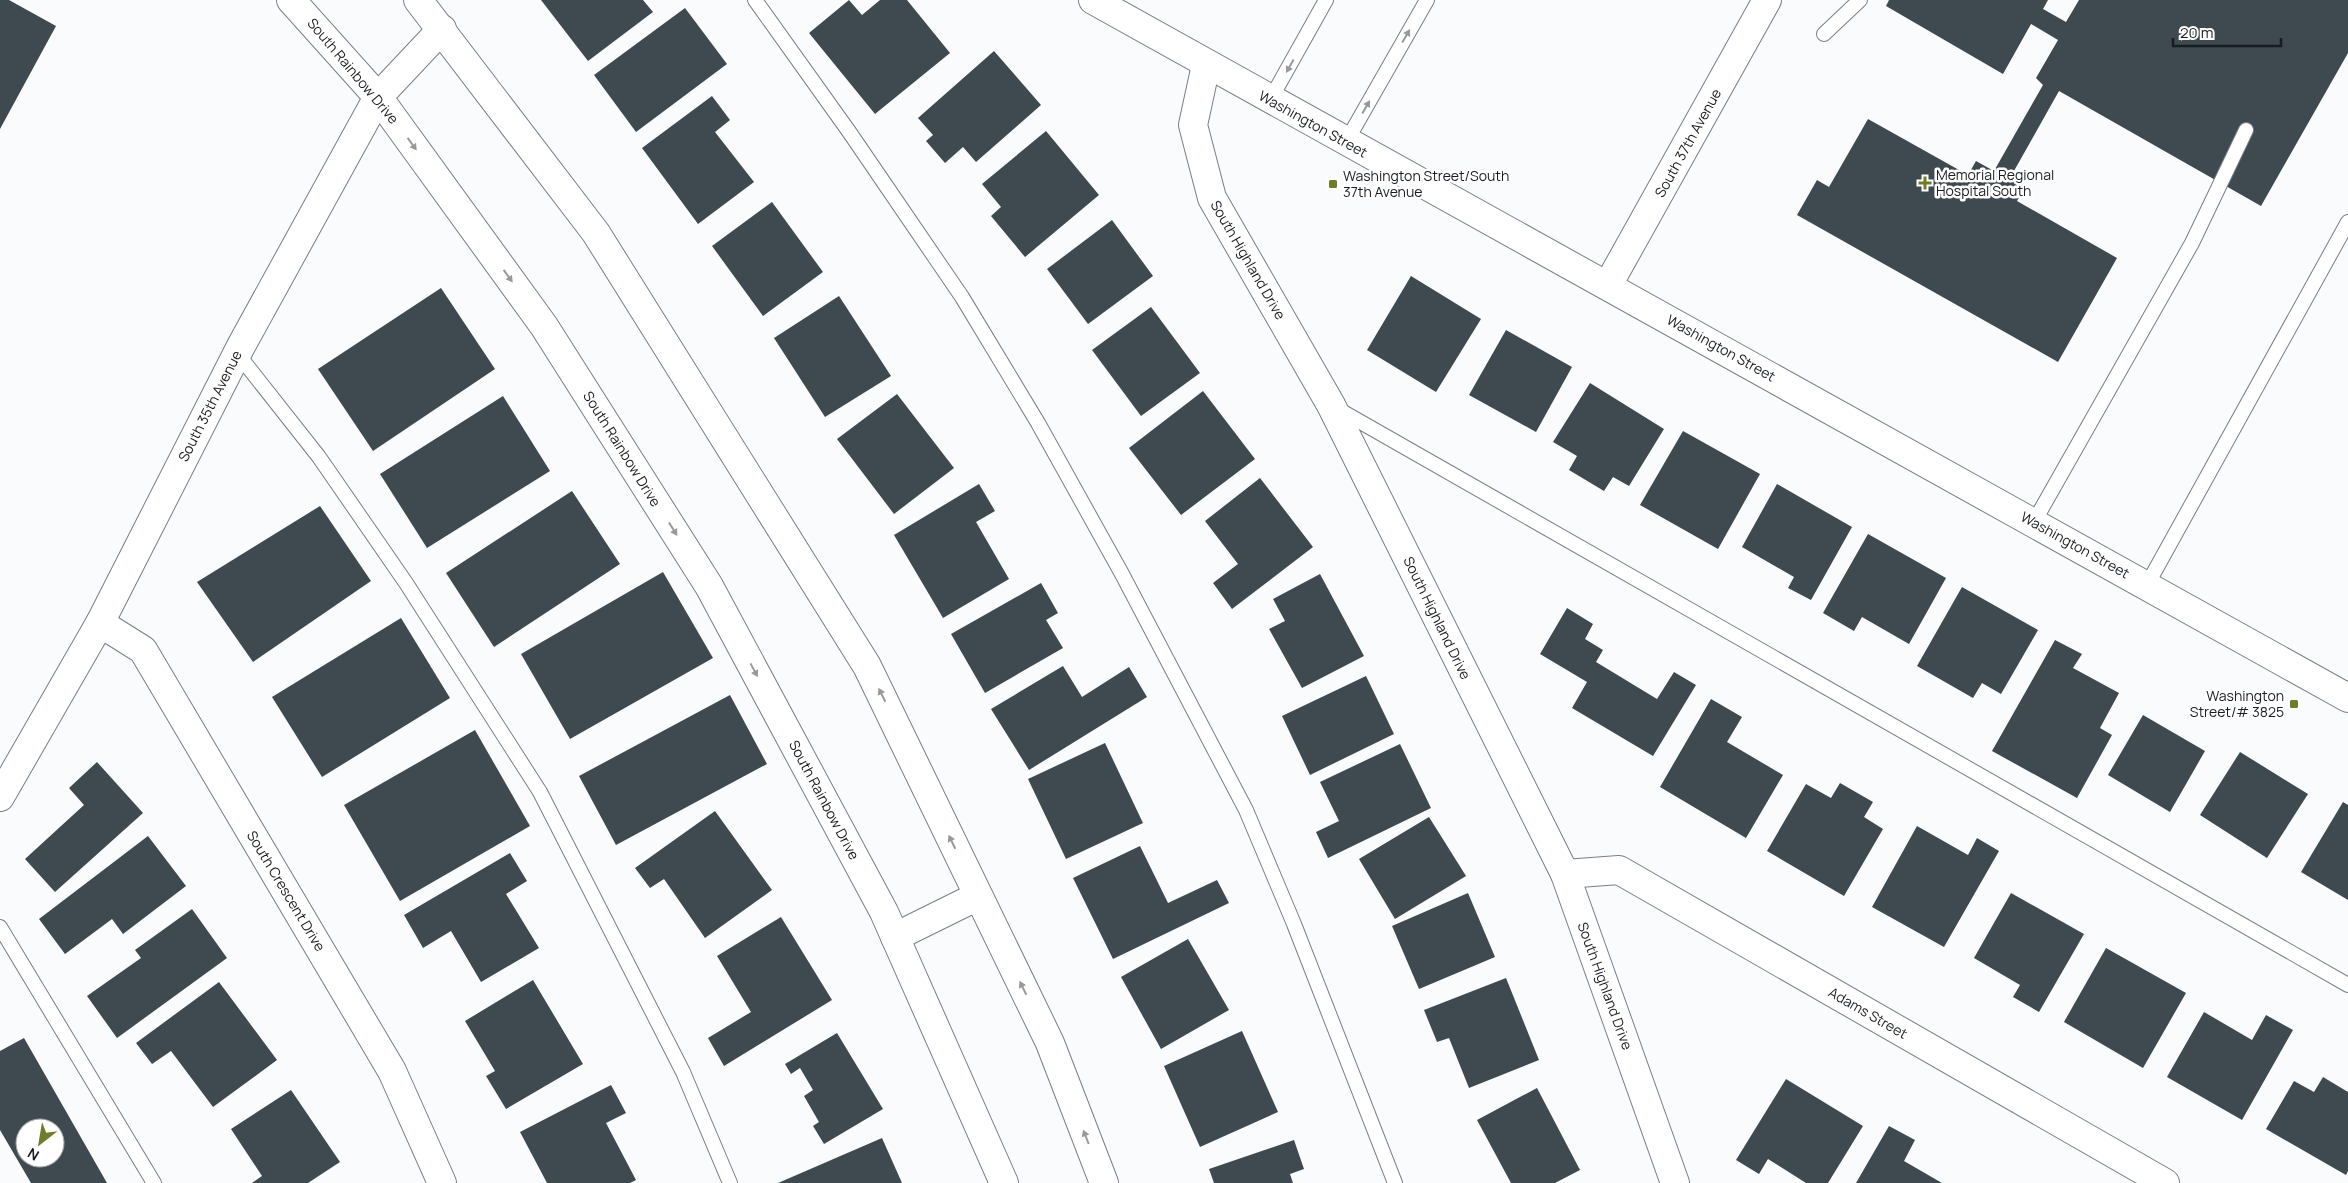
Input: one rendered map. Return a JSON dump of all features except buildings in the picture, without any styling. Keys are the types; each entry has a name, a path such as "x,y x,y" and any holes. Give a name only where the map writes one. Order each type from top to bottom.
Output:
{"street":[{"name":"South Rainbow Drive","path":"291,0 378,97 544,326 709,586 884,912 1004,1183"},
{"path":"418,0 596,232 867,666 1050,1043 1104,1183"},
{"name":"South 37th Avenue","path":"1608,285 1767,0"},
{"name":"Washington Street","path":"1100,2 1206,65 1608,285 2348,698"},
{"name":"South 35th Avenue","path":"0,797 100,623 237,353 378,97 442,29"},
{"name":"South Highland Drive","path":"1206,65 1193,125 1212,198 1331,405 1565,874 1675,1183"},
{"name":"South Crescent Drive","path":"100,623 143,650 392,1071 442,1183"},
{"name":"Adams Street","path":"1565,874 1619,870 2165,1183"},
{"path":"895,937 978,896"}],"lane":[{"path":"755,0 850,133 962,297 1038,423 1122,574 1246,810 1294,924 1395,1183"},
{"path":"1270,100 1326,0"},
{"path":"1346,142 1427,0"},
{"path":"1824,34 1860,0"},
{"path":"2034,522 2192,243 2246,130"},
{"path":"2147,585 2348,222"},
{"path":"237,353 319,457 406,583 540,792 683,1072 730,1183"},
{"path":"1331,405 2348,985"},
{"path":"0,927 154,1183"}],"place":[{"name":"Memorial Regional Hospital South","path":"1925,183"},
{"name":"Washington Street/South 37th Avenue","path":"1333,184"},
{"name":"Washington Street/# 3825","path":"2294,704"}]}
